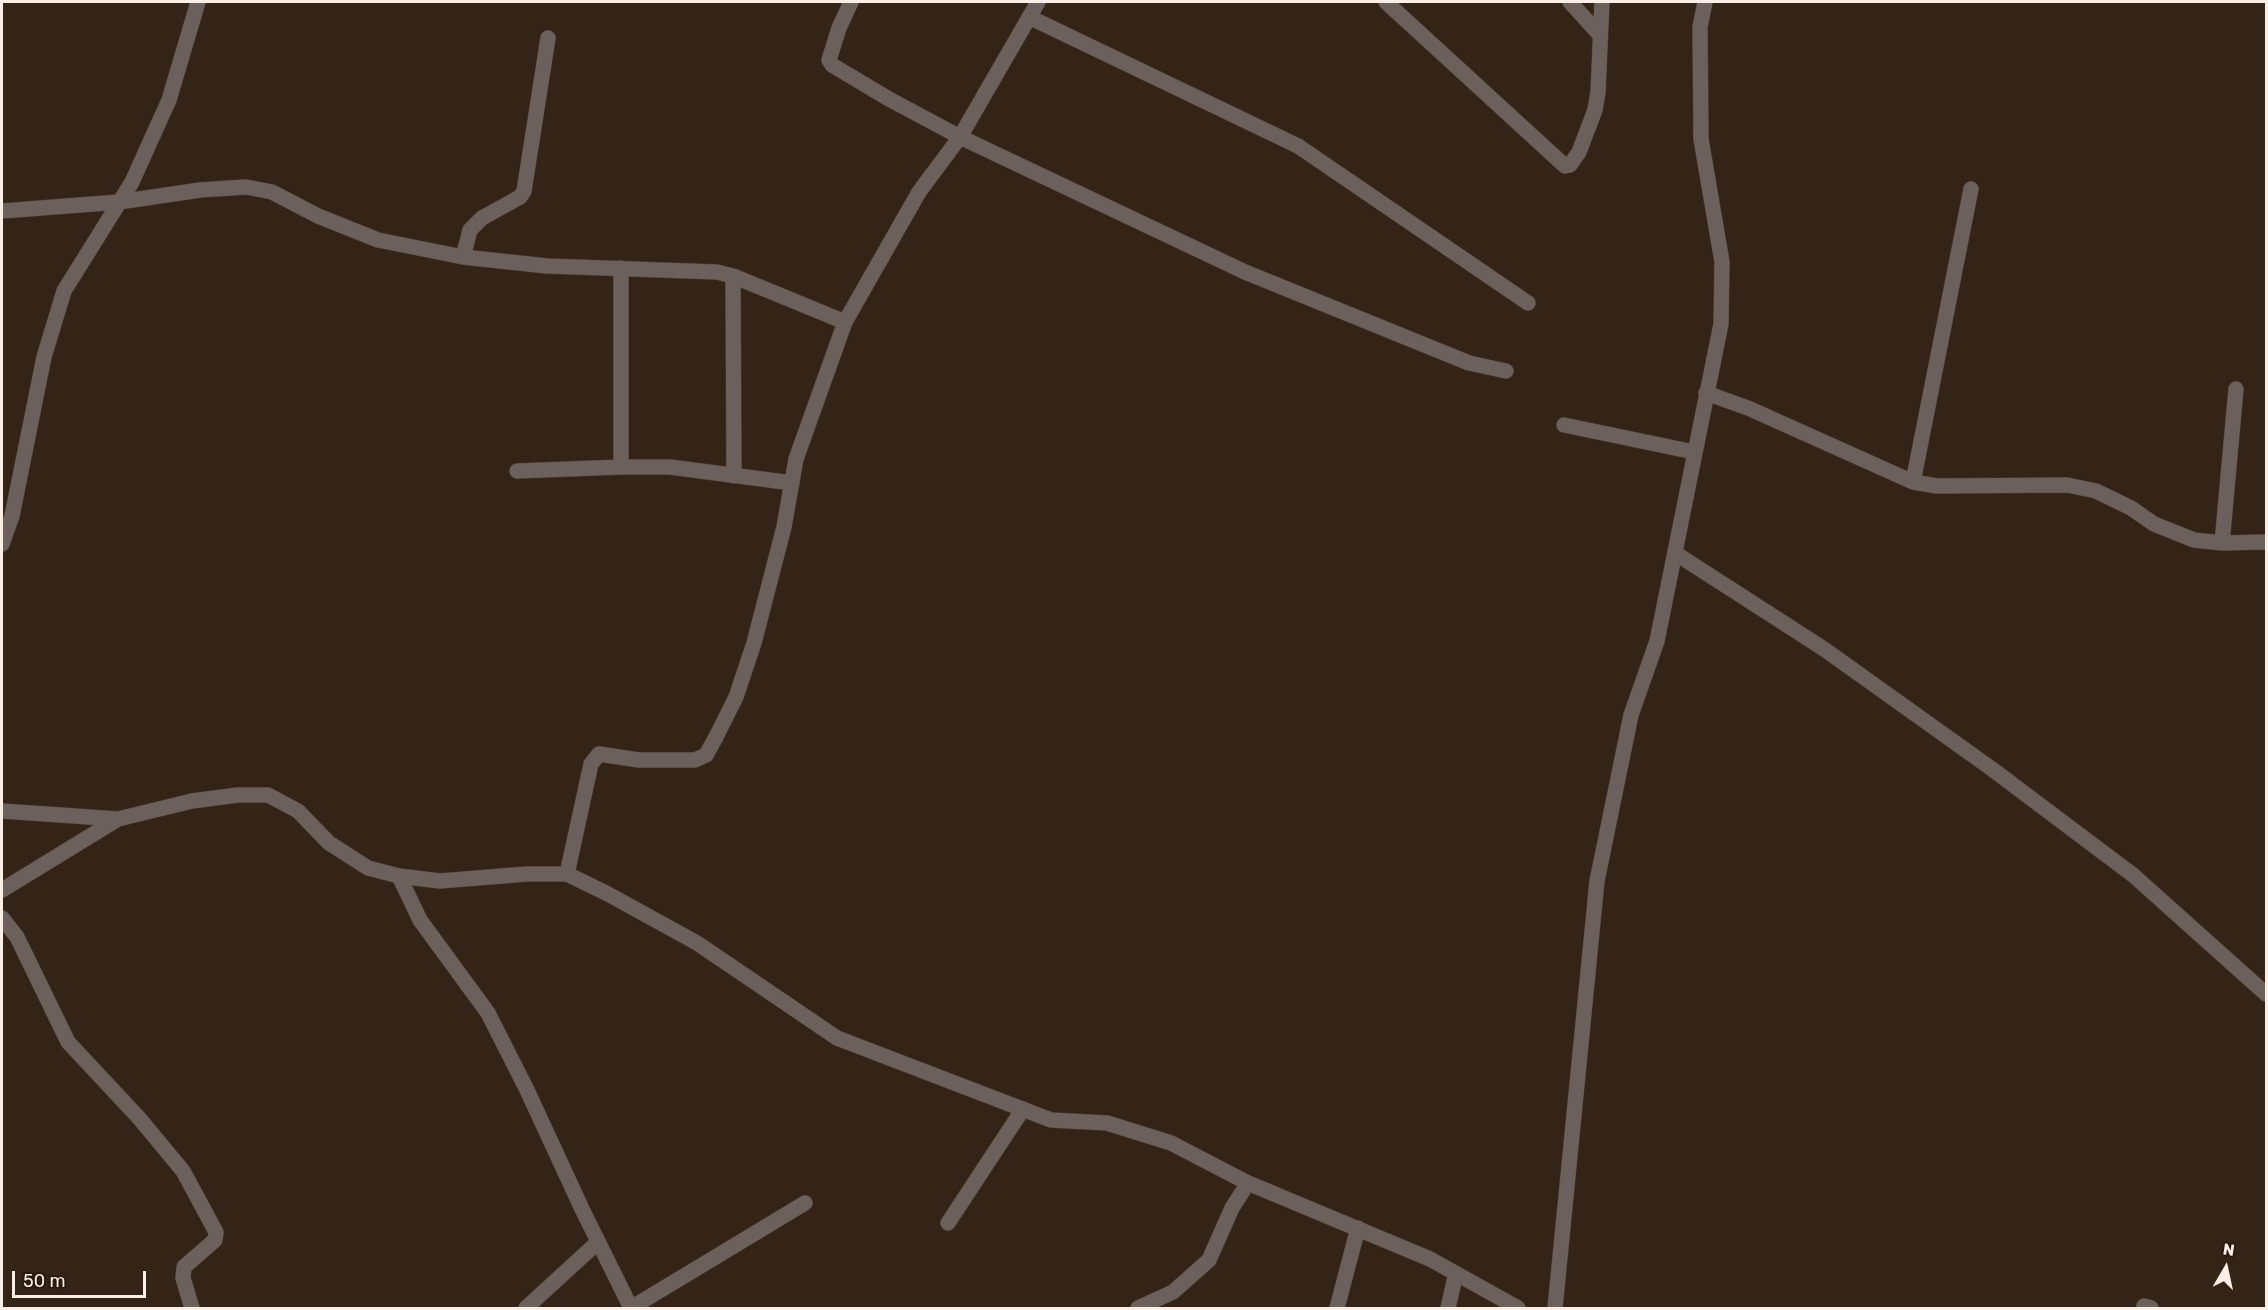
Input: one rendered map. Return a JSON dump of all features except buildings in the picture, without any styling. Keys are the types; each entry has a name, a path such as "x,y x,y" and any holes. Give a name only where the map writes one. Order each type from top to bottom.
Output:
{"street":[{"path":"2,544 12,516 44,357 63,291 132,182 169,100 198,2"},
{"path":"851,2 839,28 829,60 832,65 890,99 960,137 1245,272 1469,363 1506,371"},
{"path":"567,874 591,764 599,754 639,760 695,760 706,755 711,746 736,697 754,643 784,527 796,459 845,322 919,192 960,137 1038,2"},
{"path":"1386,2 1565,166 1570,165 1579,152 1595,110 1598,92 1602,2"},
{"path":"1569,2 1600,34"},
{"path":"1556,1308 1597,881 1631,715 1657,641 1721,324 1722,262 1701,139 1700,27 1705,2"},
{"path":"1029,17 1298,147 1528,303"},
{"path":"463,257 470,230 482,218 520,196 524,191 548,38"},
{"path":"2,211 119,202 200,190 246,187 272,192 318,216 378,240 463,257 547,266 717,272 733,276 845,322"},
{"path":"1913,482 1971,189"},
{"path":"621,268 621,467"},
{"path":"733,276 734,476"},
{"path":"2222,543 2236,388"},
{"path":"1706,393 1748,408 1913,482 1937,486 2067,485 2096,492 2131,508 2154,524 2194,540 2222,543 2266,542"},
{"path":"1564,425 1694,452"},
{"path":"517,471 670,467 792,483"},
{"path":"1675,553 1824,649 1992,769 2133,875 2266,994"},
{"path":"2,811 118,819 192,801 238,795 268,795 298,811 329,843 368,868 399,876 440,881 527,874 567,874 697,943 837,1038 1052,1120 1107,1123 1171,1143 1248,1183 1430,1259 1518,1308"},
{"path":"2,890 118,819"},
{"path":"399,876 420,921 488,1013 631,1308 805,1203"},
{"path":"2,918 17,937 68,1042 139,1118 183,1171 216,1232 215,1240 184,1267 183,1278 192,1308"},
{"path":"948,1223 1023,1109"},
{"path":"1138,1308 1173,1292 1209,1260 1232,1209 1248,1183"},
{"path":"1337,1308 1358,1228"},
{"path":"526,1308 598,1242"},
{"path":"1448,1308 1456,1273"}]}
